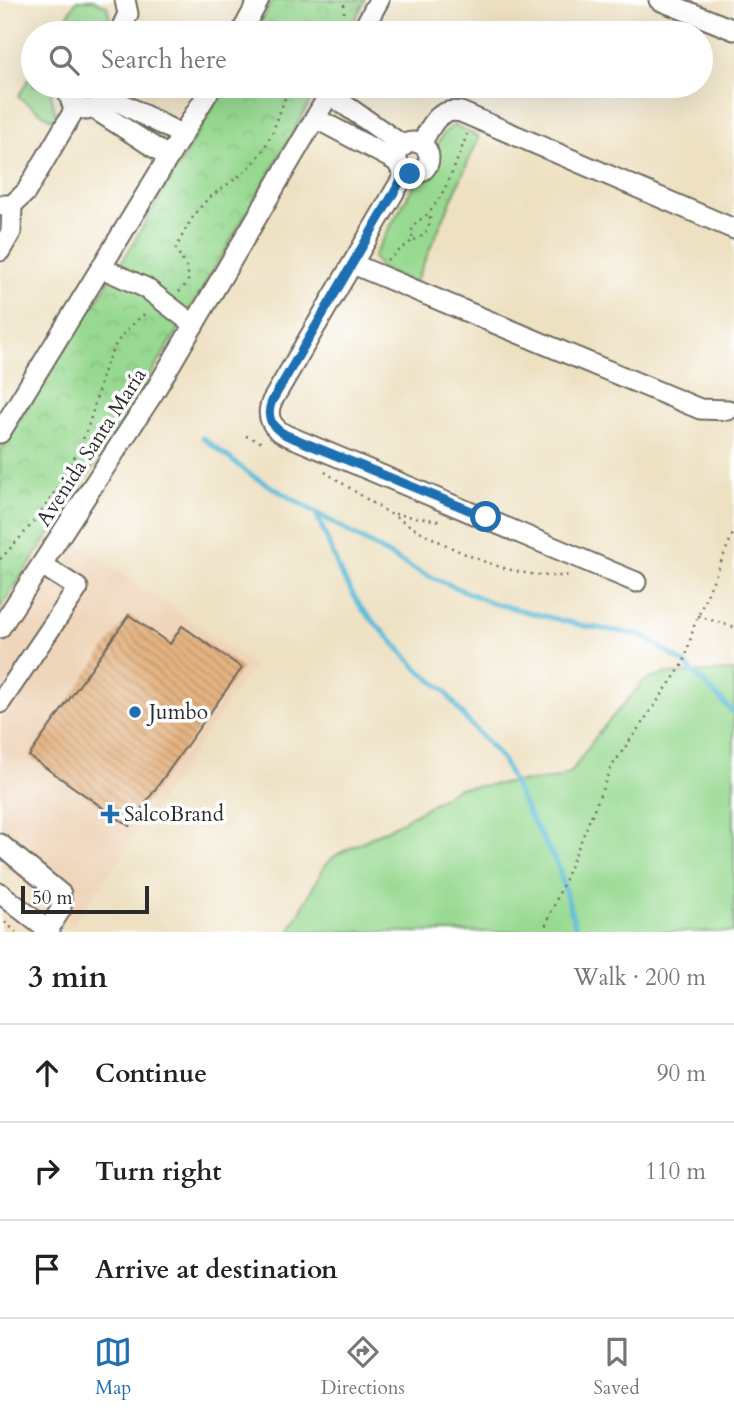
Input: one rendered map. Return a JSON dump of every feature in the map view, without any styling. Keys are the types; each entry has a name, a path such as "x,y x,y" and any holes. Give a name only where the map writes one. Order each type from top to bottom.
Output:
{"street":[{"path":"248,21 259,0"},
{"path":"368,21 379,0"},
{"path":"659,0 712,21"},
{"path":"125,21 131,2"},
{"path":"713,22 734,30"},
{"path":"0,433 205,98"},
{"name":"Avenida Santa María","path":"0,628 194,325 326,98"},
{"path":"343,98 407,156"},
{"path":"93,99 182,135"},
{"path":"93,99 169,158"},
{"path":"0,251 10,232 6,205 26,192 93,99"},
{"path":"636,582 275,428 269,413 272,401 363,269 407,156 441,114 451,110 734,229"},
{"path":"315,118 407,156"},
{"path":"102,268 164,300 194,325"},
{"path":"363,269 700,409 728,410"},
{"path":"0,702 78,588 42,565"},
{"path":"0,844 61,894 61,909 49,931 0,893"}],"path":[{"path":"344,0 344,21"},
{"path":"0,559 51,502 85,436 106,358 124,330 164,300 178,293 188,282 188,270 176,249 183,232 205,202 233,183 255,161 277,128 285,98"},
{"path":"413,240 411,232 414,223 429,213 458,163 473,117"},
{"path":"363,269 423,237 428,229 429,213"},
{"path":"246,436 268,445"},
{"path":"322,470 476,561 551,578 576,575"},
{"path":"543,932 612,766 684,663 698,616 734,531"},
{"path":"698,616 734,627"}],"shaded area":[{"path":"78,543 254,665 73,925 0,866 0,654"}],"green space":[{"path":"77,0 94,0 107,6 111,21 64,21"},
{"path":"273,0 365,0 354,21 262,21"},
{"path":"21,92 21,98 52,98 58,124 18,97"},
{"path":"218,98 312,98 166,351 85,481 0,608 0,450 128,252"},
{"path":"454,125 479,137 415,283 381,269 373,257 444,133"},
{"path":"734,671 734,932 289,932 325,865 336,855 400,823 458,788 560,778 571,772 600,731 644,681 663,674"}],"building":[{"name":"Jumbo","path":"129,615 170,644 182,626 242,668 129,826 29,756"}],"waterway":[{"path":"203,438 251,475 415,570 492,603 584,626 642,635 684,663 734,713"},
{"path":"317,515 341,574 362,609 419,670 444,690 502,759 558,866 577,932"}],"place":[{"name":"Jumbo","path":"135,712"},
{"name":"SalcoBrand","path":"110,814"}],"route":[{"path":"410,174 406,172 355,265 272,401 270,418 275,428 286,435 486,517"}]}
